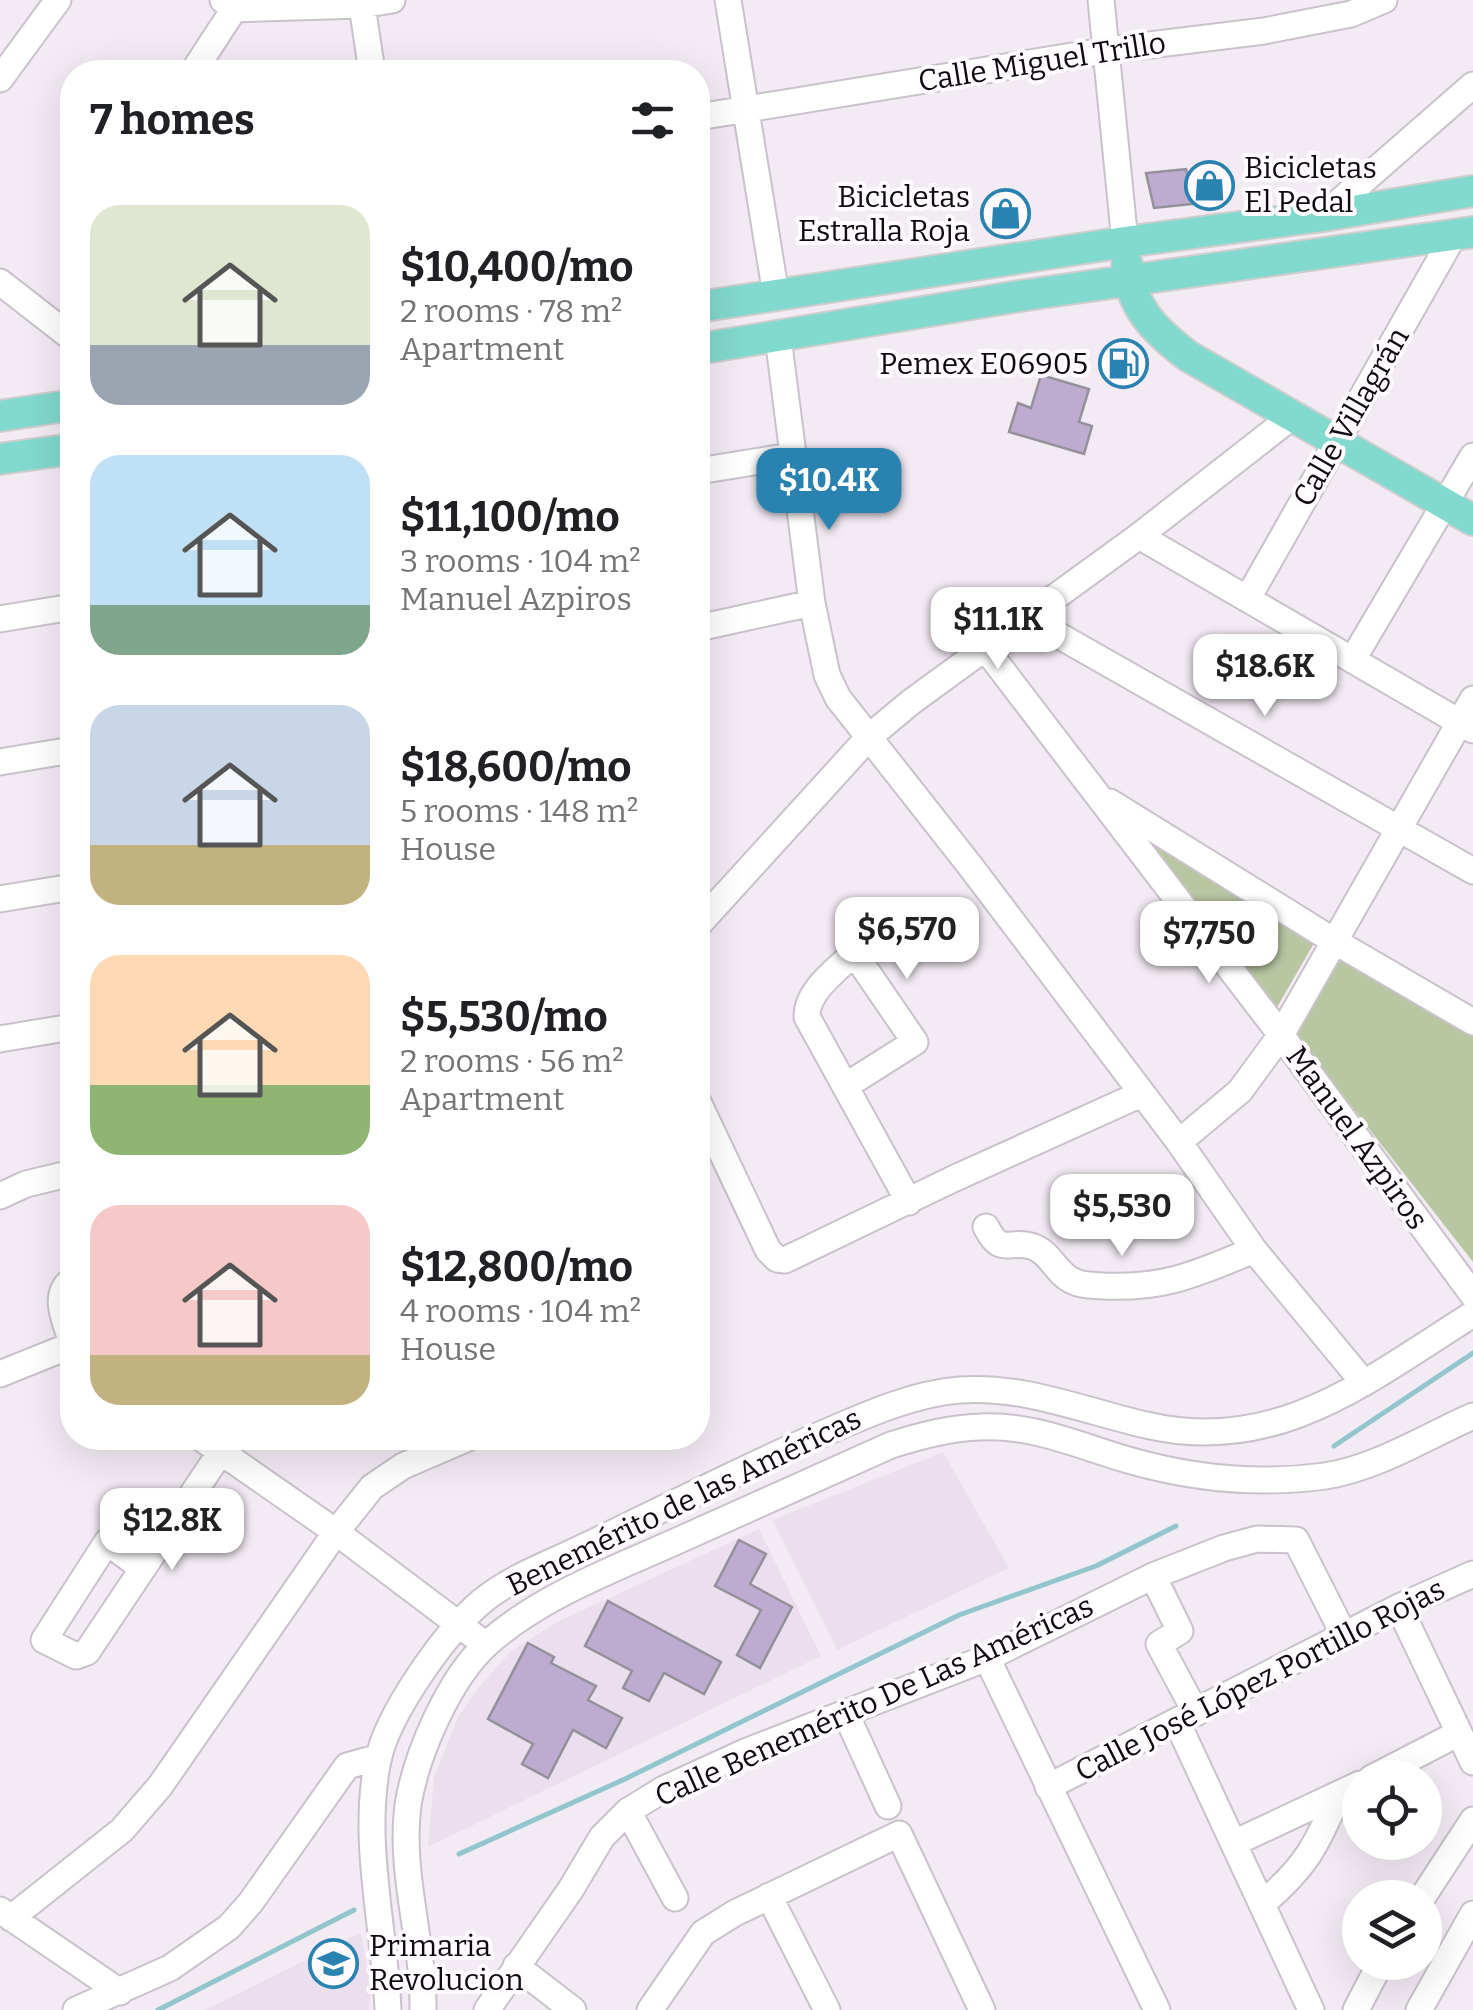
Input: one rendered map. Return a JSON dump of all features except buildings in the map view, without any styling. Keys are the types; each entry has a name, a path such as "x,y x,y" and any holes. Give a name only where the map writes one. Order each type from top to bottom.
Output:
{"main road":[{"path":"710,305 1473,191"},
{"path":"710,347 1026,296 1463,234"},
{"path":"1124,242 1134,300 1148,322 1170,342 1473,520"},
{"path":"0,416 60,407"},
{"path":"0,460 60,451"}],"street":[{"path":"0,80 58,0"},
{"path":"201,60 232,3 362,4 392,0"},
{"path":"728,0 776,295"},
{"path":"1101,0 1109,50 1124,242"},
{"name":"Calle Miguel Trillo","path":"710,115 1109,50 1308,23 1351,14 1384,0"},
{"path":"362,4 370,60"},
{"path":"1323,216 1473,85"},
{"name":"Calle Villagrán","path":"1248,598 1463,234"},
{"path":"0,282 60,329"},
{"path":"778,336 812,604 828,675 838,698 1179,1142 1254,1250 1364,1383"},
{"path":"710,912 869,737 1294,415"},
{"path":"710,469 791,456"},
{"path":"1353,660 1473,456"},
{"path":"1138,536 1466,726"},
{"path":"710,625 812,604"},
{"path":"0,619 60,609"},
{"path":"1028,618 1473,871"},
{"name":"Manuel Azpiros","path":"985,648 1281,1034 1473,1295"},
{"path":"1179,1142 1210,1120 1240,1091 1281,1034 1399,827 1466,726 1473,699"},
{"path":"0,762 60,752"},
{"path":"1098,794 1334,941 1473,1022"},
{"path":"0,899 60,889"},
{"path":"847,1085 915,1042 854,953 813,995 806,1012 909,1202"},
{"path":"0,1039 60,1029"},
{"path":"710,1127 768,1250 777,1259 793,1259 953,1179 1141,1094"},
{"path":"0,1196 26,1184 60,1176"},
{"path":"986,1227 1000,1245 1031,1246 1043,1252 1068,1279 1088,1285 1170,1283 1254,1250"},
{"name":"Benemérito de las Américas","path":"388,2010 372,1815 379,1757 420,1674 456,1624 485,1599 539,1567 765,1458 878,1410 959,1390 998,1390 1048,1398 1185,1434 1246,1429 1326,1406 1473,1314"},
{"path":"0,1374 60,1349"},
{"path":"878,1410 890,1444"},
{"name":"Benemérito de las Américas","path":"423,2010 422,1970 409,1874 408,1809 421,1754 441,1710 486,1645 532,1612 595,1577 890,1444 930,1433 982,1426 1031,1431 1177,1472 1244,1479 1328,1476 1372,1463 1473,1416"},
{"path":"1244,1479 1237,1462 1238,1442 1246,1429"},
{"path":"1185,1434 1244,1479"},
{"path":"142,1568 107,1542 44,1640 80,1656 87,1652 142,1568 211,1450"},
{"path":"227,1450 486,1645"},
{"path":"120,1992 6,1914 122,1830 160,1786 336,1532 372,1487 442,1450"},
{"name":"Calle Benemérito De Las Américas","path":"486,2010 571,1889 602,1836 628,1811 745,1752 987,1658 1153,1576 1257,1539 1296,1540 1344,1635"},
{"name":"Calle José López Portillo Rojas","path":"1048,1787 1344,1635 1473,1574"},
{"path":"1153,1576 1180,1630 1159,1644 1234,1843 1311,2010"},
{"path":"1400,1607 1473,1762"},
{"path":"987,1658 1157,2010"},
{"path":"846,1714 888,1806"},
{"path":"1408,1760 1459,1734"},
{"path":"76,2010 170,1968 229,1927 348,1766 379,1757"},
{"path":"1234,1843 1342,1792"},
{"path":"1263,1904 1294,1878 1342,1801"},
{"path":"628,1811 675,1898"},
{"path":"1434,1880 1473,1820"},
{"path":"650,2010 703,1933 769,1896 899,1834 982,2010"},
{"path":"769,1896 827,2010"},
{"path":"1420,2010 1466,1944 1473,1914"},
{"path":"516,1966 574,2010"},
{"path":"1356,2010 1372,1980"}],"shaded area":[{"path":"943,1452 1009,1568 837,1650 772,1520"},
{"path":"759,1529 821,1656 428,1847 434,1777 458,1717 511,1651 559,1621"},
{"name":"Primaria Revolucion","path":"361,1933 371,1992 369,2010 205,2010"}],"green space":[{"path":"1145,839 1317,938 1276,1009"},
{"path":"1340,959 1473,1032 1473,1262 1296,1035"}],"waterway":[{"path":"1334,1446 1473,1353"},
{"path":"459,1854 625,1779 959,1615 1096,1566 1176,1526"},
{"path":"158,2010 354,1910"}],"place":[{"name":"Bicicletas El Pedal","path":"1209,185"},
{"name":"Bicicletas Estralla Roja","path":"1005,214"},
{"name":"Pemex E06905","path":"1123,364"},
{"name":"Primaria Revolucion","path":"334,1963"}]}
